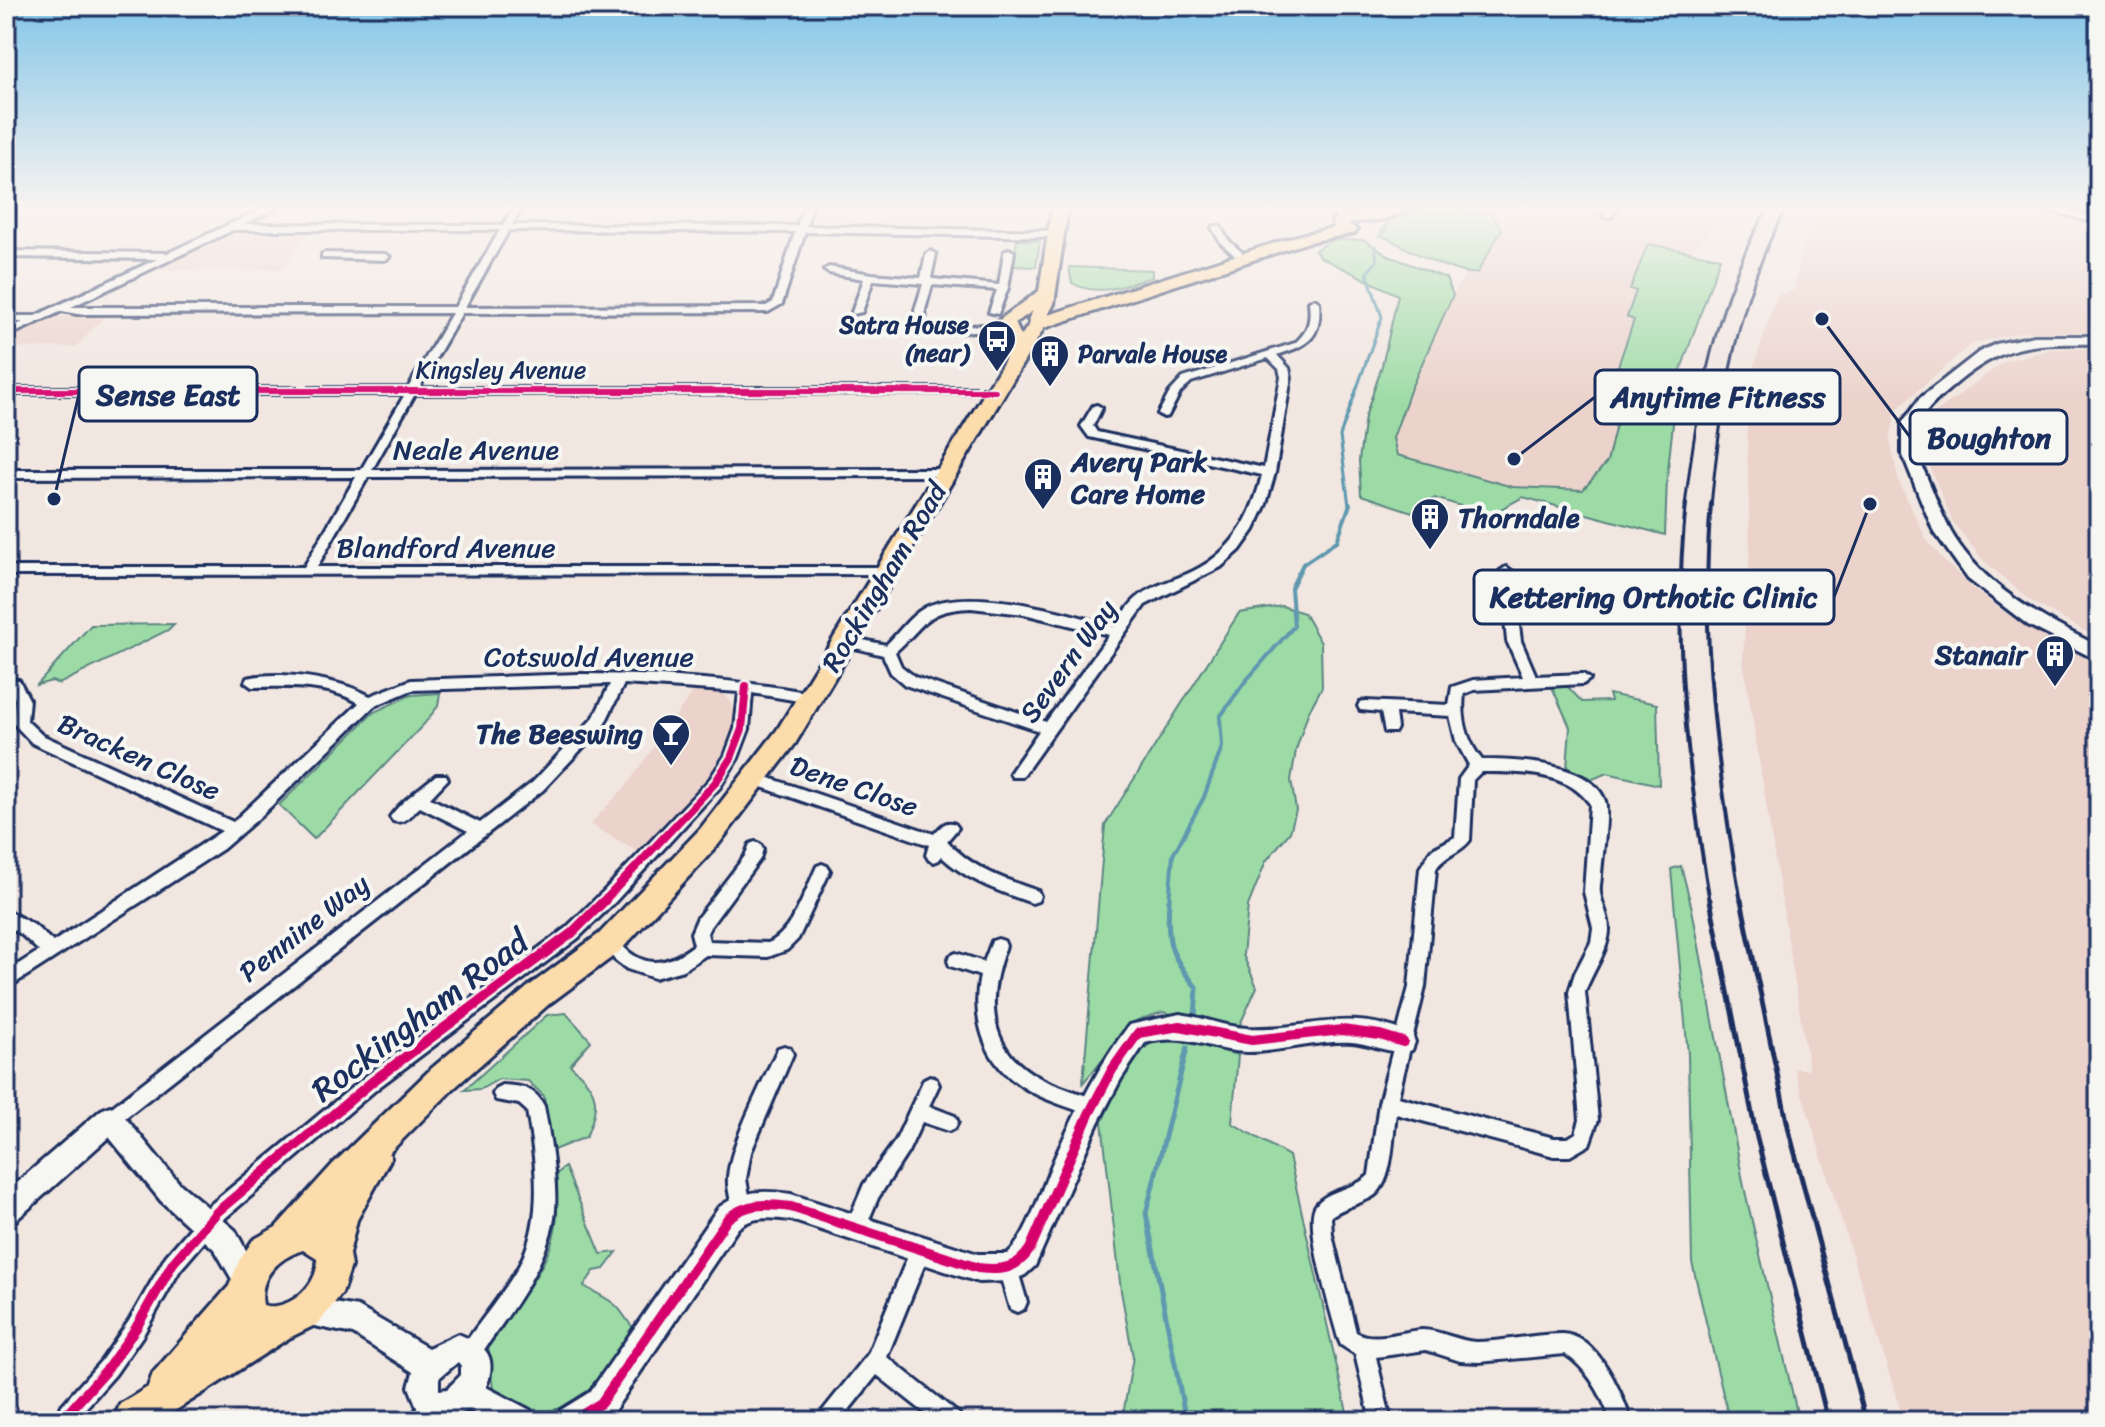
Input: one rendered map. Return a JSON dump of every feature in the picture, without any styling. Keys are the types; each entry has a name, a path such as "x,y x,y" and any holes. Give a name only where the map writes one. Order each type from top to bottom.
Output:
{"main road":[{"path":"1050,274 1048,286 1063,295 1107,301"},
{"path":"1022,321 1107,301 1194,274"},
{"name":"Rockingham Road","path":"282,1240 442,1079 539,995 609,943 662,890 755,779 811,698 1014,360 1022,321 1048,286"},
{"name":"Rockingham Road","path":"332,1264 347,1203 401,1119"},
{"path":"303,1234 316,1235 327,1242 332,1264 317,1301 131,1419 188,1361 245,1287 254,1265 282,1240 303,1234"},
{"path":"245,1287 245,1310 253,1320 265,1325 293,1318"}],"street":[{"path":"6,334 132,274"},
{"path":"308,571 479,274"},
{"path":"60,308 77,311 774,307 785,274"},
{"path":"845,274 869,279 927,280 1003,288"},
{"path":"928,274 920,310 921,327 941,331 1022,321 1003,288 1005,274"},
{"path":"857,312 869,279"},
{"path":"1164,414 1175,392 1187,380 1299,345 1310,337 1315,327 1314,302"},
{"path":"6,319 38,319"},
{"path":"2099,340 2029,340 1985,352 1929,399 1913,416 1908,427 1910,455 1947,540 1982,579 2023,612 2099,654"},
{"name":"Severn Way","path":"1017,773 1140,602 1153,593 1205,571 1233,550 1254,515 1269,473 1286,377 1284,368 1270,354"},
{"name":"Kingsley Avenue","path":"6,391 995,391"},
{"path":"1097,408 1087,426 1093,435 1269,473"},
{"name":"Neale Avenue","path":"6,474 945,473"},
{"name":"Blandford Avenue","path":"6,571 886,571"},
{"path":"1506,571 1514,641 1531,681"},
{"path":"888,651 900,641 914,621 935,608 962,602 1066,619 1117,633"},
{"path":"845,641 888,651"},
{"path":"888,651 896,669 910,681 1049,729"},
{"name":"Cotswold Avenue","path":"369,702 411,685 620,679 692,679 811,698"},
{"name":"Pennine Way","path":"6,1210 110,1119 538,786 588,735 608,708 620,679"},
{"path":"1478,766 1462,741 1456,711 1457,691 1473,685 1583,679"},
{"path":"6,981 173,874 235,830 369,702 331,684 252,682"},
{"name":"Bracken Close","path":"14,684 22,699 20,723 37,739 235,830"},
{"name":"Rockingham Road","path":"69,1412 136,1328 173,1263 215,1232 373,1081 572,933 608,898 715,783 731,758 742,729 746,686"},
{"path":"1365,706 1456,711"},
{"path":"1387,707 1390,728"},
{"path":"1388,1103 1554,1147 1570,1147 1583,1139 1589,1120 1577,992 1596,950 1601,928 1592,892 1598,803 1592,789 1565,775 1478,766 1471,771 1466,779 1462,840 1436,855 1428,868 1417,987 1388,1103 1382,1162 1374,1185 1328,1205 1322,1212 1320,1223 1348,1338 1364,1348 1426,1340 1460,1351 1565,1344 1575,1347 1585,1354 1621,1421"},
{"path":"398,817 441,779"},
{"name":"Dene Close","path":"755,779 936,848"},
{"path":"418,799 481,832"},
{"path":"950,828 936,848 975,875 1032,896"},
{"path":"703,948 699,933 704,922 752,859 755,849"},
{"path":"609,943 620,955 649,971 666,972 703,948 768,950 781,945 792,934 822,871"},
{"path":"6,917 28,930 52,952"},
{"path":"998,946 987,971 983,992 990,1037 1003,1059 1022,1077 1094,1107"},
{"path":"956,961 987,971"},
{"path":"572,1421 601,1403 716,1232 742,1207 767,1204 791,1207 978,1268 993,1271 1008,1268 1021,1261 1034,1240 1052,1194 1094,1107 1123,1051 1138,1033 1181,1026 1232,1040 1254,1040 1349,1028 1371,1030 1403,1042"},
{"path":"742,1207 737,1179 742,1152 784,1054"},
{"path":"855,1229 871,1191 902,1146 930,1085"},
{"path":"470,1353 527,1270 544,1223 546,1195 535,1106 523,1095 502,1094"},
{"path":"918,1111 949,1122"},
{"path":"110,1119 170,1192 215,1232 245,1287"},
{"path":"215,1232 248,1244 282,1240"},
{"path":"827,1421 875,1361 920,1251"},
{"path":"332,1264 342,1300 358,1321 430,1366"},
{"path":"1008,1268 1017,1302"},
{"path":"293,1318 358,1321"},
{"path":"458,1348 470,1353 477,1369 467,1393 446,1406 425,1413 423,1389 430,1366 449,1350 458,1348"},
{"path":"1364,1348 1381,1421"},
{"path":"875,1361 952,1421"},
{"path":"467,1393 519,1421"}],"shaded area":[{"path":"1465,274 1636,274 1630,289 1636,290 1634,319 1618,366 1629,370 1607,462 1583,490 1513,487 1397,456 1393,439 1411,388"},
{"path":"1797,274 2099,274 2099,332 2022,332 1971,344 1896,410 1890,440 1899,482 1926,539 1944,561 1973,589 2023,625 2099,665 2099,1421 1904,1421 1794,1068 1809,1070 1743,660 1750,551 1746,390 1777,295 1794,290"},
{"path":"105,316 76,347 6,348 6,339 53,317"},
{"path":"2099,348 2099,639 2031,601 1984,561 1953,522 1930,467 1922,438 1936,412 2005,361 2052,349"},
{"path":"694,690 722,693 730,700 735,716 731,737 707,780 638,852 590,824 627,785"}],"green space":[{"path":"1070,274 1152,274 1152,277 1112,289 1092,290 1072,283"},
{"path":"1354,274 1435,274 1446,278 1453,295 1411,388 1393,438 1397,455 1513,487 1583,490 1607,462 1629,371 1618,366 1634,320 1627,317 1636,291 1630,289 1636,274 1715,274 1678,378 1667,478 1665,535 1523,497 1490,515 1435,498 1412,512 1361,495 1359,460 1365,417 1382,366 1398,295"},
{"path":"1282,606 1304,613 1321,643 1322,687 1308,713 1296,750 1291,780 1296,810 1290,832 1266,861 1248,906 1243,955 1257,987 1238,1029 1163,1012 1137,1020 1083,1083 1105,825 1239,613"},
{"path":"174,624 168,630 59,684 52,681 37,685 91,625"},
{"path":"1552,687 1568,687 1582,702 1611,701 1609,694 1657,704 1659,785 1607,773 1593,779 1567,768 1570,727"},
{"path":"440,693 438,706 424,724 314,839 279,805 374,712 411,695"},
{"path":"1681,866 1692,909 1744,1187 1799,1421 1735,1421 1727,1411 1692,1262 1688,1055 1671,869"},
{"path":"566,1013 591,1041 570,1065 592,1090 595,1106 586,1137 551,1151 544,1096 528,1081 499,1079 481,1089 464,1090 547,1015"},
{"path":"1175,1039 1238,1055 1232,1123 1289,1156 1349,1421 1122,1421 1133,1357 1121,1291 1102,1122 1119,1084 1140,1052 1155,1040"},
{"path":"565,1167 601,1254 617,1252 604,1269 594,1271 584,1286 614,1304 636,1330 604,1376 579,1400 547,1410 526,1408 493,1389 488,1342 544,1261 553,1240 557,1212 554,1181"}],"waterway":[{"path":"1349,506 1340,436 1382,317 1367,274"},
{"path":"1169,902 1173,855 1204,797 1222,747 1220,717 1244,683 1294,626 1291,588 1303,564 1337,541 1350,504"},
{"path":"1169,900 1169,938 1175,957 1197,988 1195,1016"},
{"path":"1186,1421 1146,1213 1187,1048"}],"railway":[{"path":"1685,506 1711,352 1736,274"},
{"path":"1711,506 1726,390 1743,315 1757,274"},
{"path":"1686,504 1680,604 1684,704 1710,902"},
{"path":"1711,504 1707,604 1709,654 1718,754 1741,902"},
{"path":"1710,900 1756,1134 1828,1421"},
{"path":"1741,900 1789,1131 1866,1421"}],"cycle path":[{"path":"6,391 995,391"},
{"path":"69,1412 108,1368 136,1328 173,1263 217,1212 373,1081 572,933 608,898 715,783 731,758 742,729 746,686"},
{"path":"572,1421 601,1403 728,1218 742,1207 767,1204 791,1207 978,1268 1005,1269 1020,1262 1030,1249 1089,1114 1112,1070 1138,1033 1180,1026 1234,1039 1252,1040 1342,1030 1360,1031 1403,1042"}],"place":[{"name":"Boughton","path":"1822,319"},
{"name":"Satra House (near)","path":"997,373"},
{"name":"Parvale House","path":"1050,388"},
{"name":"Anytime Fitness","path":"1514,459"},
{"name":"Sense East","path":"54,499"},
{"name":"Kettering Orthotic Clinic","path":"1870,504"},
{"name":"Avery Park Care Home","path":"1043,511"},
{"name":"Thorndale","path":"1430,551"},
{"name":"Stanair","path":"2055,688"},
{"name":"The Beeswing","path":"671,767"}]}
